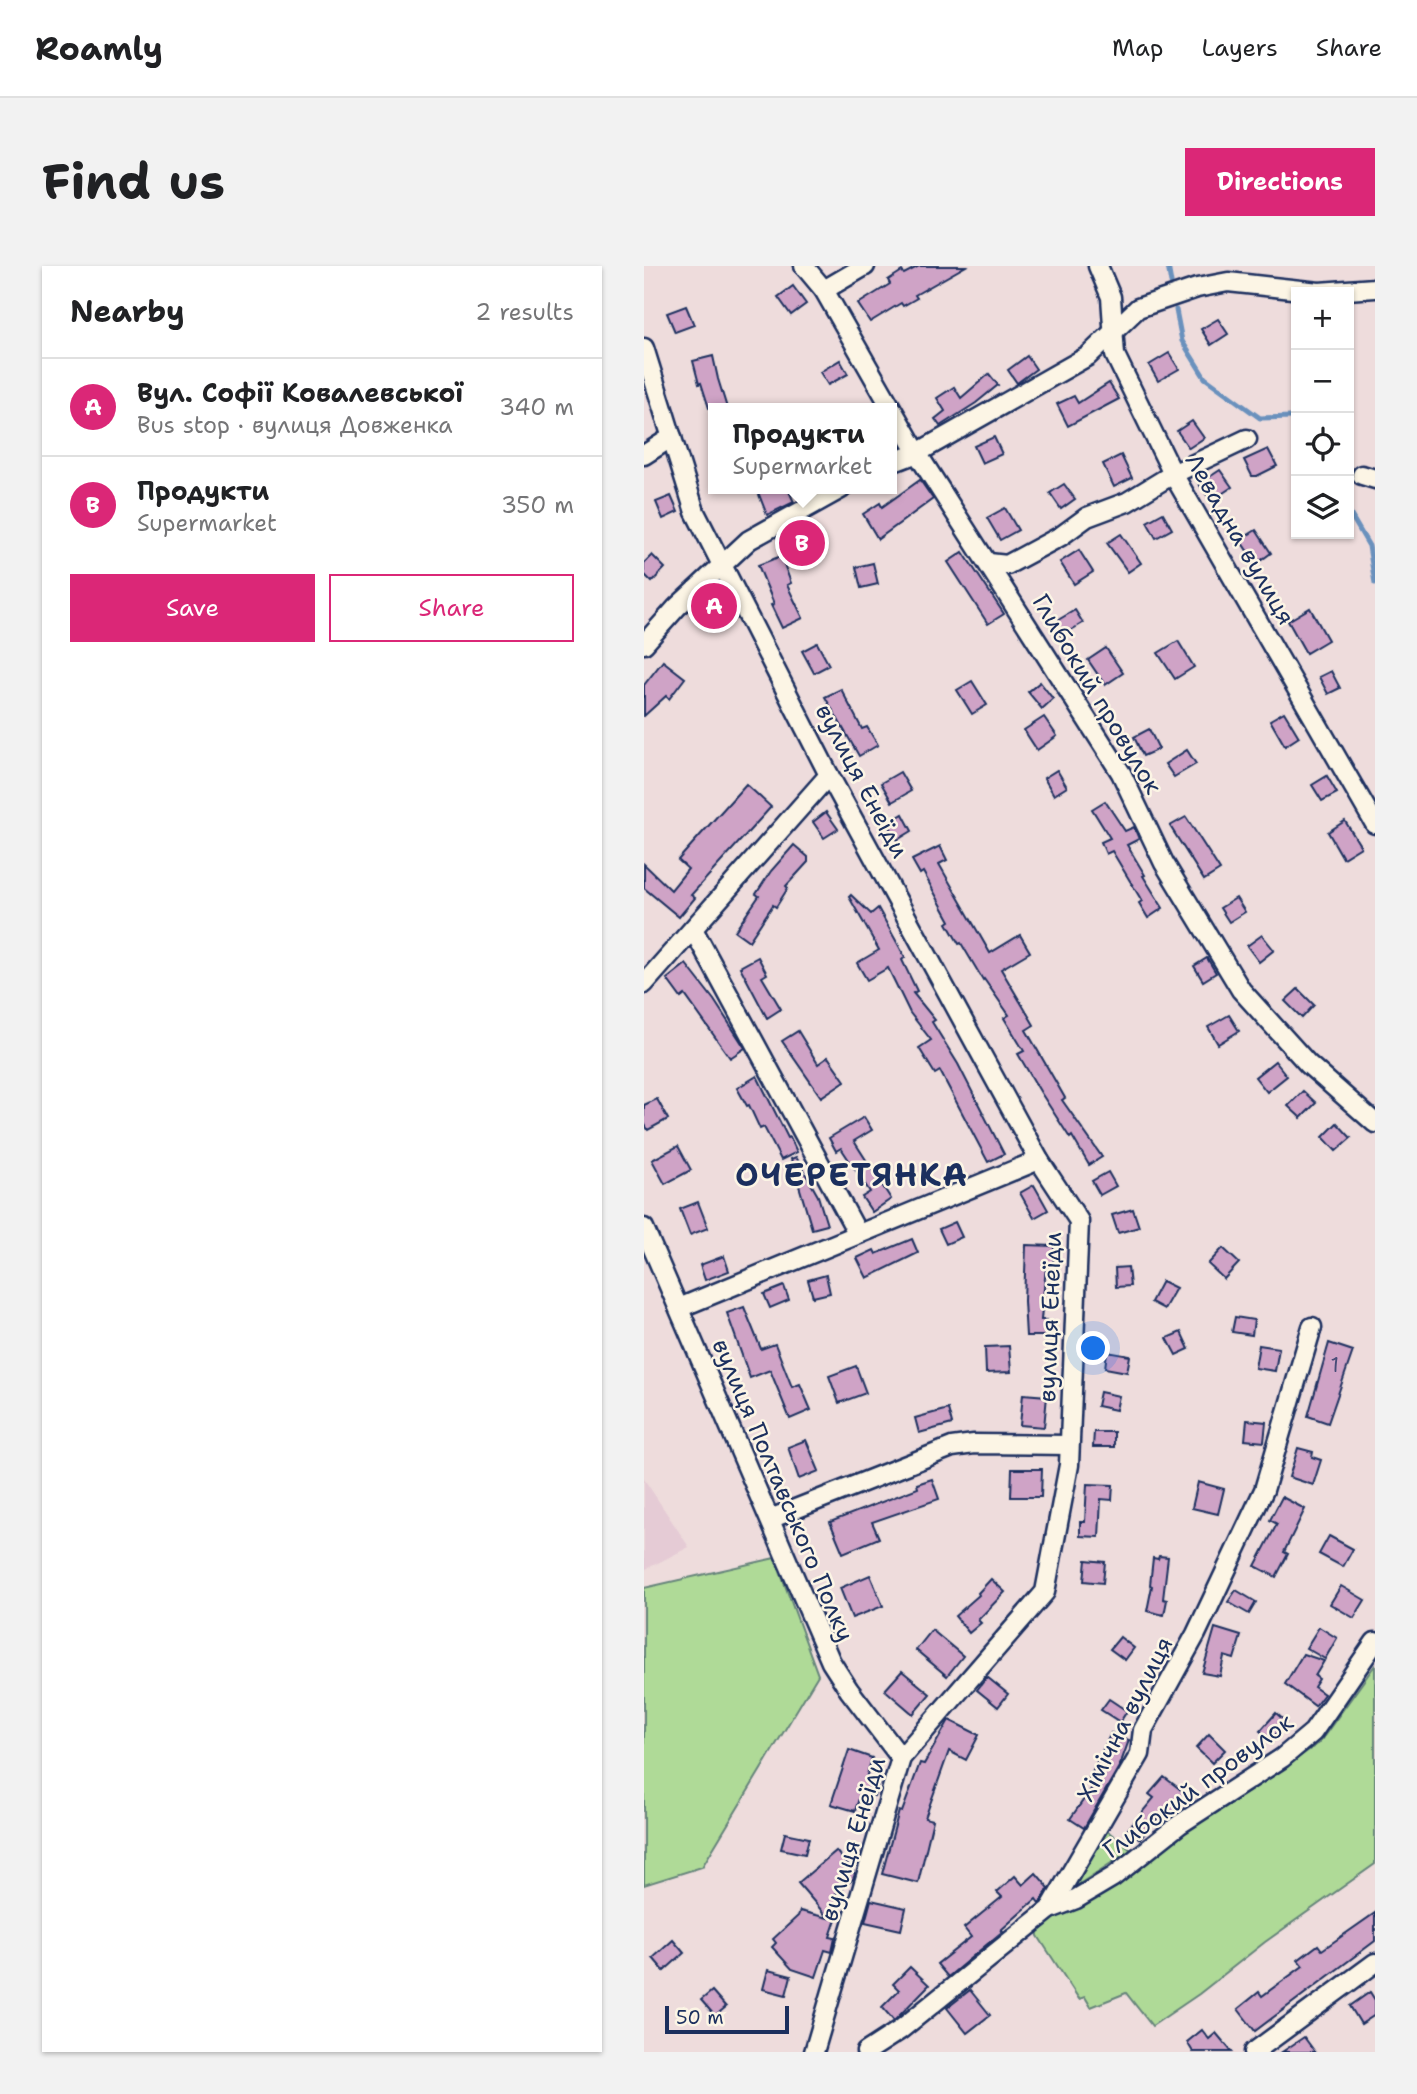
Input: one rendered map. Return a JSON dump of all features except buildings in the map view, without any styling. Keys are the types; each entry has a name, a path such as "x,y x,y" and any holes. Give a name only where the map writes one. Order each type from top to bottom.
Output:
{"street":[{"name":"Глибокий провулок","path":"804,266 824,290 888,403"},
{"path":"824,290 865,266"},
{"name":"Левадна вулиця","path":"1098,266 1111,297 1115,355 1173,474 1375,824"},
{"path":"897,461 917,453 1088,356 1138,308 1230,274 1319,292 1375,288"},
{"name":"вулиця Енеїди","path":"644,348 647,368 695,512 829,775 1039,1160 1079,1221 1069,1465 1045,1592 901,1758 814,2052"},
{"name":"Глибокий провулок","path":"897,418 1121,773 1164,863 1241,990 1308,1064 1375,1124"},
{"path":"644,455 672,437"},
{"path":"989,564 1007,565 1061,536 1087,517 1127,502 1173,474 1247,439"},
{"path":"644,644 677,607 749,540 832,494"},
{"path":"644,984 829,775"},
{"path":"693,929 858,1234"},
{"path":"679,1308 1039,1160"},
{"name":"вулиця Полтавського Полку","path":"644,1228 831,1662 901,1758"},
{"name":"Хімічна вулиця","path":"866,2052 900,2030 1050,1909 1140,1754 1143,1730 1196,1634 1264,1490 1312,1327"},
{"path":"770,1519 952,1447 974,1444 1069,1445"},
{"name":"Глибокий провулок","path":"1050,1909 1076,1899 1113,1877 1180,1824 1282,1758 1313,1732 1375,1642"},
{"path":"1254,2052 1375,1963"}],"shaded area":[{"path":"644,1479 689,1547 644,1570"}],"green space":[{"path":"775,1558 818,1675 702,1867 644,1885 644,1588"},
{"path":"1375,1665 1375,1864 1152,2026 1126,1993 1091,2007 1085,1997 1079,1999 1038,1936 1037,1928 1058,1911 1111,1888 1176,1838 1319,1743"},
{"path":"1105,1829 1131,1850 1064,1894"}],"waterway":[{"name":"ОЧЕРЕТЯНКА","path":"1168,266 1171,283"},
{"name":"ОЧЕРЕТЯНКА","path":"1176,310 1182,341 1205,378 1260,418 1291,417"},
{"name":"ОЧЕРЕТЯНКА","path":"1354,520 1369,546 1375,583"}],"place":[{"name":"Продукти","path":"802,543"},
{"name":"Вул. Софії Ковалевської","path":"714,606"}],"district":[{"name":"ОЧЕРЕТЯНКА","path":"852,1174"}]}
